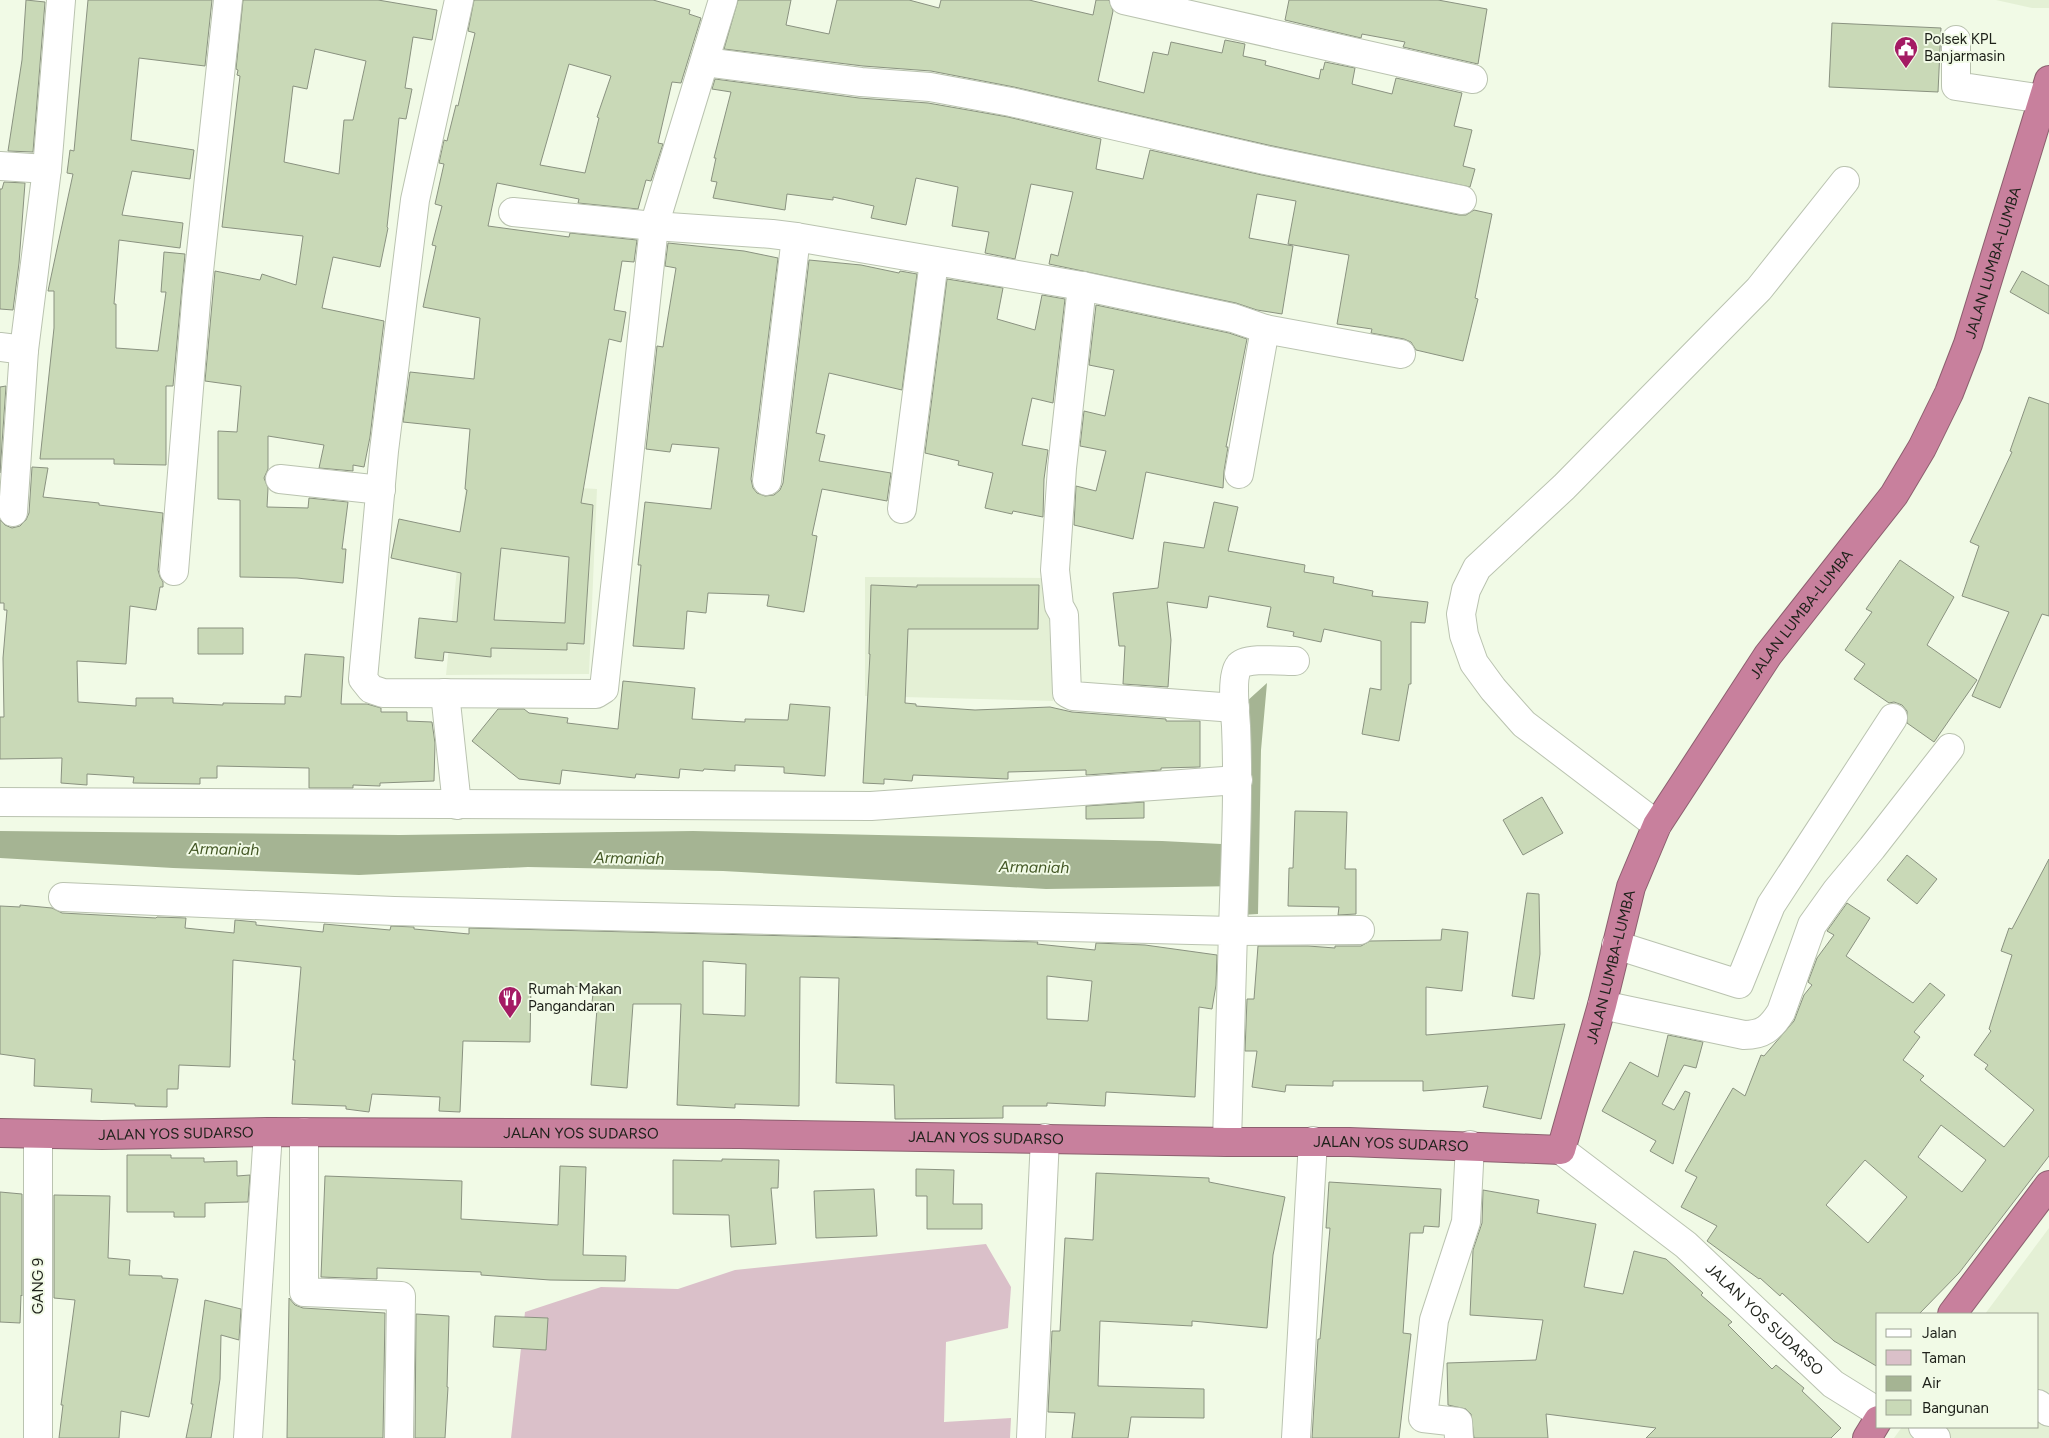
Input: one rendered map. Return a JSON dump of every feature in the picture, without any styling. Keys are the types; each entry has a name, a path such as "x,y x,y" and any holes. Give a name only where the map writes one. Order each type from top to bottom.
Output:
{"highway":[{"name":"JALAN LUMBA-LUMBA","path":"1561,1150 1602,1005 1631,887 1657,825 1768,655 1894,495 1922,448 1949,393 1968,344 2046,90"},
{"name":"JALAN YOS SUDARSO","path":"0,1133 102,1135 268,1132 739,1134 1227,1142 1313,1141 1470,1145 1561,1150"},
{"path":"1953,1313 2049,1185"},
{"path":"1868,1438 1876,1424"}],"street":[{"path":"13,512 12,349 48,169 61,0"},
{"path":"174,571 197,290 228,0"},
{"path":"459,0 415,200 381,490 363,679 371,689 383,693 596,694 604,689 654,226 723,0"},
{"path":"1124,0 1473,79"},
{"path":"1956,40 1956,86 2046,90"},
{"path":"705,62 861,82 930,87 1011,102 1265,160 1462,200"},
{"path":"0,166 48,169"},
{"path":"1657,825 1524,724 1493,689 1474,663 1464,635 1461,614 1466,590 1477,568 1564,487 1758,289 1845,181"},
{"path":"513,212 654,226 796,237 1082,286 1233,318 1265,329 1401,354"},
{"path":"767,481 796,237"},
{"path":"902,509 934,261"},
{"path":"1082,286 1062,468 1055,570 1059,606 1064,614 1067,692 1073,696 1235,708"},
{"path":"1239,474 1265,329"},
{"path":"280,479 381,490"},
{"path":"1227,1142 1238,780 1235,708 1236,673 1242,663 1247,661 1295,661"},
{"path":"445,693 457,805"},
{"path":"1616,945 1739,984 1771,904 1893,718"},
{"path":"1602,1005 1744,1035 1755,1035 1765,1032 1774,1024 1781,1012 1812,925 1836,890 1872,848 1950,748"},
{"path":"0,802 871,806 1238,780"},
{"path":"63,897 394,911 1233,931 1360,930"},
{"path":"248,1438 268,1132"},
{"path":"304,1132 304,1292 402,1296 399,1438"},
{"name":"GANG 9","path":"38,1134 38,1438"},
{"path":"1031,1438 1045,1138"},
{"path":"1296,1438 1313,1141"},
{"path":"1459,1438 1458,1422 1423,1418 1434,1320 1466,1222 1470,1145"},
{"name":"JALAN YOS SUDARSO","path":"1561,1150 1686,1245 1833,1384 1876,1411"},
{"path":"1924,1428 1936,1438"}],"shaded area":[{"path":"1996,0 2049,0 2049,8 2032,8"},
{"path":"488,271 529,485 597,489 589,674 446,675"},
{"path":"865,577 1047,578 1053,701 865,696"},
{"path":"2049,1228 2049,1438 1894,1438 1901,1428 2039,1428 2039,1313 1986,1313"}],"green space":[{"path":"986,1244 1011,1287 1008,1328 946,1342 944,1422 1011,1418 1010,1438 511,1438 525,1312 601,1287 678,1289 735,1270"}],"water":[{"name":"Armaniah","path":"1267,683 1261,750 1258,914 1241,915 1241,886 1046,889 723,871 528,867 359,875 173,868 0,858 0,831 400,835 693,831 1162,841 1241,845 1246,702"}],"building":[{"path":"26,0 45,2 33,152 8,151 22,60"},
{"path":"88,0 212,0 205,66 139,58 131,140 194,150 190,179 132,171 122,215 183,223 180,248 119,240 114,304 116,304 116,348 158,351 166,292 161,292 164,252 185,254 173,386 166,386 166,465 114,464 114,459 40,459 54,328 54,291 48,291 73,174 67,173 70,150 74,151"},
{"path":"243,0 378,0 437,10 432,40 413,37 405,88 412,89 406,119 399,118 388,228 380,267 333,257 322,308 384,321 370,437 364,467 353,465 353,471 319,468 324,445 268,436 268,469 264,478 268,488 267,507 308,508 309,498 348,502 342,549 346,549 343,583 297,578 240,577 240,500 218,499 218,431 237,432 241,386 205,381 215,271 260,280 262,274 296,285 303,236 222,227 240,76 237,75 238,70 236,69","holes":["315,49 366,61 353,120 344,120 339,174 284,162 293,86 307,89"]},
{"path":"474,0 653,0 690,10 689,14 701,18 681,83 672,82 658,143 663,144 651,181 646,180 638,209 578,203 579,199 497,183 488,226 569,237 570,233 637,240 634,262 622,261 614,310 626,312 621,342 609,339 581,503 593,505 584,644 567,643 567,650 491,648 491,657 444,652 443,661 415,658 419,618 457,622 461,573 391,558 399,519 460,532 467,490 465,489 470,429 403,422 410,372 474,379 480,318 423,307 436,246 432,245 442,206 435,204 444,164 439,163 444,140 447,141 456,105 458,106 475,33 468,31","holes":["569,64 611,76 597,117 599,118 585,173 540,165","501,548 569,557 565,623 494,620"]},
{"path":"738,0 791,0 786,25 829,34 837,0 909,0 939,8 941,0 1029,0 1093,15 1096,0 1109,0 1113,11 1098,81 1144,93 1153,52 1168,55 1171,42 1222,53 1225,40 1245,44 1243,56 1266,61 1265,65 1319,79 1325,62 1355,68 1352,84 1392,94 1396,78 1462,93 1454,126 1472,130 1463,166 1475,169 1470,187 1268,145 1014,87 931,71 863,66 724,49"},
{"path":"1289,0 1438,0 1487,9 1478,64 1403,47 1405,42 1362,34 1361,38 1285,20"},
{"path":"1832,23 1941,28 1938,92 1829,87"},
{"path":"715,79 859,98 928,103 1008,117 1101,139 1096,169 1143,179 1150,150 1459,215 1466,215 1474,210 1492,214 1475,298 1478,299 1463,361 1416,350 1411,342 1371,333 1372,329 1337,324 1349,255 1288,244 1296,201 1257,194 1249,238 1293,246 1282,314 1049,264 1051,254 1058,256 1073,192 1031,184 1015,259 985,253 989,232 952,226 958,187 916,178 906,225 871,218 874,206 833,197 833,200 787,194 785,210 713,198 717,182 711,181 716,158 714,158 731,92 712,89"},
{"path":"4,182 25,183 19,263 13,310 0,309 0,189 2,189"},
{"path":"668,243 744,251 778,258 751,479 753,488 757,493 765,496 774,495 780,490 783,483 809,260 861,265 899,273 900,271 917,274 902,390 829,373 816,433 825,435 819,461 891,473 887,501 822,489 812,535 817,536 804,612 767,606 769,595 708,593 706,613 687,611 684,649 633,646 641,565 638,565 645,502 711,509 719,448 672,444 670,452 646,449 657,346 663,347 676,268 665,266"},
{"path":"2022,271 2049,286 2049,314 2010,292"},
{"path":"947,279 1003,288 997,319 1035,330 1042,295 1065,299 1053,403 1032,398 1022,445 1048,450 1044,479 1043,517 1013,511 1012,514 985,508 993,473 958,465 959,461 925,453"},
{"path":"1096,305 1229,333 1247,339 1226,447 1228,447 1223,488 1146,472 1133,539 1074,525 1076,486 1096,491 1106,451 1080,446 1084,411 1105,416 1114,370 1089,365"},
{"path":"6,386 0,473 0,387"},
{"path":"2029,397 2049,404 2049,616 2042,614 2000,708 1972,696 2009,612 1962,596 1979,546 1970,542 2012,452 2010,451"},
{"path":"32,467 48,468 43,497 163,513 158,570 163,587 160,587 156,610 130,606 126,664 77,661 78,702 136,706 136,698 173,698 173,703 223,705 223,703 285,704 285,696 301,697 305,654 344,657 341,704 367,704 381,708 381,712 407,712 407,721 432,722 435,743 434,781 380,783 380,786 353,785 353,788 309,788 309,768 217,766 217,778 200,778 200,784 133,783 134,777 87,774 87,785 61,783 62,758 0,759 0,717 4,717 3,658 7,610 4,610 4,603 0,603 0,520 12,528 20,526 26,520 29,513"},
{"path":"1214,502 1238,507 1228,551 1305,565 1304,572 1334,577 1333,583 1373,591 1372,596 1428,602 1425,623 1411,622 1411,684 1409,684 1399,741 1362,734 1370,688 1381,690 1381,641 1324,629 1321,642 1293,636 1294,632 1267,627 1271,607 1209,596 1207,608 1167,602 1171,640 1168,687 1123,684 1125,646 1119,646 1113,593 1158,588 1164,542 1204,548"},
{"path":"1900,560 1954,597 1927,645 1977,680 1934,742 1907,723 1907,711 1902,705 1894,702 1889,703 1854,679 1865,664 1845,650 1872,612 1866,609"},
{"path":"871,585 917,587 917,585 1039,585 1038,629 908,629 905,703 916,704 916,706 975,710 1050,707 1072,712 1166,719 1166,721 1200,721 1200,767 1161,768 1161,770 1086,775 1086,770 1008,772 1008,779 913,775 912,781 884,779 884,784 863,783 870,654"},
{"path":"198,628 243,628 243,654 198,654"},
{"path":"623,681 695,688 692,719 745,722 745,719 788,720 790,704 830,707 825,776 784,773 784,767 735,765 735,771 680,769 679,778 636,774 635,778 562,770 560,784 519,779 472,741 498,709 524,709 529,713 568,718 567,723 618,729"},
{"path":"1542,797 1563,833 1523,855 1503,820"},
{"path":"1144,802 1144,818 1086,819 1086,806"},
{"path":"1295,811 1347,812 1345,869 1356,869 1356,914 1338,915 1339,907 1288,906 1289,868 1293,868"},
{"path":"1907,855 1937,879 1917,904 1887,880"},
{"path":"2049,859 2049,1156 1959,1273 1920,1313 1876,1313 1876,1366 1834,1341 1782,1293 1780,1296 1760,1278 1707,1241 1717,1226 1681,1207 1697,1177 1685,1171 1733,1088 1745,1096 1761,1055 1764,1056 1794,1021 1804,995 1812,985 1808,982 1817,958 1834,935 1827,931 1847,903 1870,918 1846,956 1913,1003 1930,983 1945,995 1914,1032 1920,1037 1903,1060 1924,1076 1920,1080 2004,1147 2034,1110 1985,1069 1988,1065 1974,1055 1991,1031 1989,1029 2012,955 2001,951 2009,928 2012,929","holes":["1941,1125 1986,1160 1962,1192 1918,1157","1865,1160 1907,1197 1868,1243 1826,1205"]},
{"path":"1527,893 1539,894 1540,954 1534,999 1512,996"},
{"path":"20,905 52,908 62,913 186,918 185,928 234,933 235,920 256,922 256,925 323,932 324,924 390,930 391,926 414,927 414,929 469,934 469,928 1038,942 1037,944 1095,950 1096,943 1145,945 1217,955 1216,985 1212,1009 1199,1007 1195,1097 1106,1092 1105,1106 1047,1103 1047,1106 1003,1106 1003,1118 895,1119 894,1085 836,1083 839,978 800,977 799,1106 735,1104 735,1108 677,1105 681,1004 633,1004 627,1088 591,1085 597,1009 591,1009 594,987 531,985 530,1042 463,1041 460,1112 439,1111 440,1097 372,1094 369,1112 346,1109 346,1106 292,1104 295,1060 293,1060 301,967 233,960 230,1067 179,1065 178,1089 167,1089 167,1107 135,1106 135,1104 91,1102 92,1089 34,1086 35,1059 0,1054 0,906 20,907","holes":["703,961 746,964 745,1016 703,1014","1047,976 1092,981 1088,1021 1047,1019"]},
{"path":"1442,929 1468,932 1462,991 1426,987 1426,1035 1565,1024 1541,1119 1483,1107 1488,1086 1423,1091 1423,1081 1333,1081 1333,1086 1286,1085 1285,1092 1252,1087 1257,1051 1245,1051 1247,999 1254,999 1258,946 1335,948 1335,946 1361,946 1370,941 1441,940"},
{"path":"1668,1035 1703,1042 1696,1068 1684,1065 1662,1104 1674,1110 1685,1091 1690,1093 1673,1164 1650,1151 1656,1141 1602,1111 1630,1062 1658,1077"},
{"path":"127,1155 171,1155 171,1158 204,1158 204,1162 237,1161 237,1176 250,1175 248,1202 205,1203 205,1217 174,1217 174,1212 127,1212"},
{"path":"722,1159 779,1160 778,1188 771,1188 776,1244 731,1247 729,1215 673,1214 673,1160 722,1161"},
{"path":"560,1166 586,1167 583,1255 626,1256 625,1281 550,1280 481,1275 481,1272 377,1268 377,1279 321,1277 325,1176 462,1181 461,1219 558,1225"},
{"path":"916,1169 954,1170 953,1204 982,1204 982,1229 927,1229 927,1196 916,1196"},
{"path":"1096,1173 1209,1178 1209,1182 1285,1197 1273,1255 1267,1328 1192,1321 1192,1326 1100,1321 1098,1386 1204,1389 1204,1418 1131,1417 1128,1438 1072,1438 1075,1413 1048,1412 1052,1331 1060,1331 1065,1238 1093,1240"},
{"path":"1329,1182 1441,1189 1439,1227 1424,1226 1423,1233 1410,1233 1403,1333 1411,1334 1399,1438 1312,1438 1318,1339 1320,1339 1330,1228 1326,1228"},
{"path":"874,1189 877,1236 816,1238 814,1191"},
{"path":"1483,1190 1539,1200 1537,1213 1596,1224 1584,1287 1623,1294 1634,1251 1666,1259 1703,1293 1701,1295 1732,1322 1728,1325 1772,1369 1776,1365 1804,1388 1802,1391 1841,1428 1831,1438 1646,1438 1656,1428 1546,1414 1548,1438 1474,1438 1471,1414 1466,1409 1448,1405 1447,1363 1536,1360 1543,1320 1470,1315 1473,1250 1482,1223"},
{"path":"0,1192 22,1194 22,1296 20,1323 0,1322"},
{"path":"54,1195 110,1196 108,1258 130,1260 129,1275 162,1276 162,1278 178,1279 149,1417 121,1411 119,1438 59,1438 63,1405 61,1405 75,1300 54,1298"},
{"path":"289,1298 295,1305 303,1308 385,1313 383,1438 287,1438"},
{"path":"205,1300 241,1309 239,1340 221,1335 220,1379 211,1438 186,1438 193,1404 191,1404"},
{"path":"416,1314 449,1316 445,1438 415,1438"},
{"path":"495,1316 548,1318 546,1350 493,1347"}],"place":[{"name":"Polsek KPL Banjarmasin","path":"1906,69"},
{"name":"Rumah Makan Pangandaran","path":"510,1019"}]}
